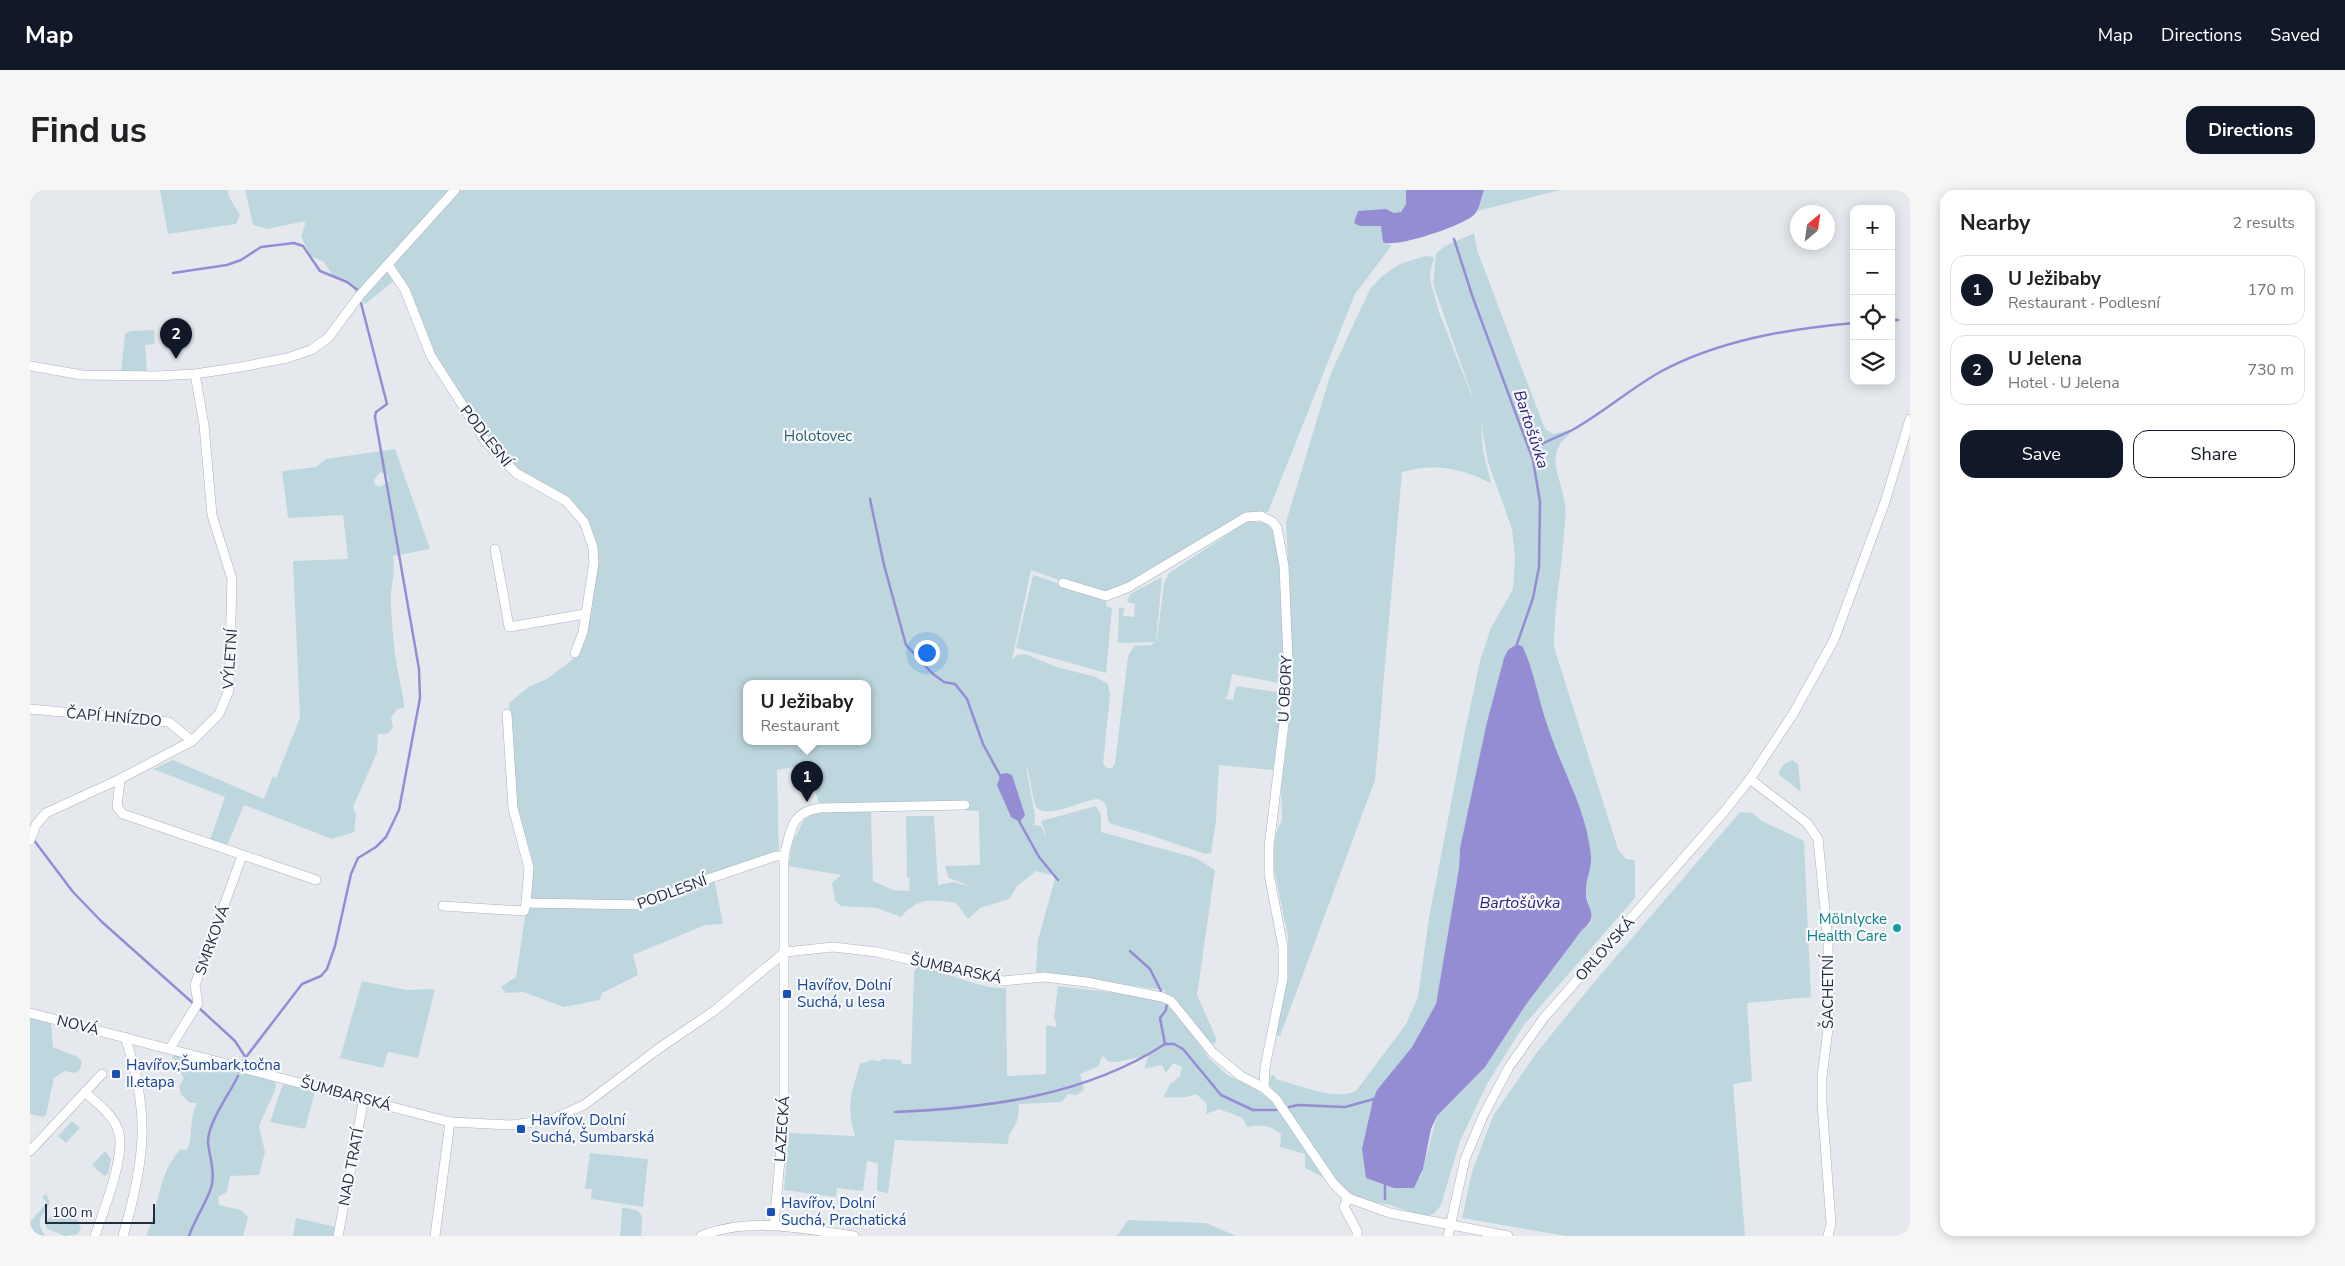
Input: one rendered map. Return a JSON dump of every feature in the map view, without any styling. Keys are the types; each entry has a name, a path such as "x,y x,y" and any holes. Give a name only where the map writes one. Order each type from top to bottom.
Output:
{"street":[{"path":"30,366 82,376 142,377 195,374 287,358 311,350 328,338 360,295 455,190"},
{"name":"PODLESNÍ","path":"388,266 406,290 431,356 486,442 516,473 566,501 584,522 593,547 594,563 581,641 575,653"},
{"name":"VÝLETNÍ","path":"30,840 36,825 46,813 120,779 192,741 219,714 230,690 233,589 230,572 212,515 204,425 195,374"},
{"name":"ORLOVSKÁ","path":"1448,1236 1465,1159 1483,1116 1509,1067 1543,1019 1646,903 1750,779 1793,714 1834,640 1885,502 1910,419"},
{"name":"U OBORY","path":"1063,583 1106,596 1129,587 1246,517 1261,516 1273,522 1277,528 1284,566 1289,682 1269,846 1269,874 1283,947 1283,978 1265,1067 1264,1088"},
{"path":"495,549 509,627 585,614"},
{"name":"ČAPÍ HNÍZDO","path":"30,709 169,722 192,741"},
{"path":"507,714 513,808 529,868 526,903"},
{"path":"120,779 117,807 123,814 316,880"},
{"name":"ŠACHETNÍ","path":"1750,779 1807,823 1818,839 1828,941 1829,1021 1822,1077 1822,1103 1832,1223 1828,1236"},
{"name":"LAZECKÁ","path":"774,1225 784,1117 784,856 796,818 805,810 965,806"},
{"name":"SMRKOVÁ","path":"170,1048 198,1003 195,985 242,856"},
{"name":"PODLESNÍ","path":"444,906 524,911 526,903 642,905 705,880 776,856 784,856"},
{"name":"ŠUMBARSKÁ","path":"125,1038 364,1098 450,1122 511,1125 550,1120 584,1105 658,1049 714,1011 785,952 833,947 868,951 949,967 1003,981 1044,977 1086,982 1162,997 1171,1001 1213,1053 1241,1076 1264,1088 1276,1099 1333,1183 1348,1198 1390,1213 1508,1236"},
{"name":"NOVÁ","path":"30,1013 125,1038"},
{"path":"123,1236 139,1178 144,1138 138,1082 125,1038"},
{"path":"30,1151 102,1074"},
{"path":"84,1092 109,1115 119,1130 120,1151 113,1181 95,1236"},
{"name":"NAD TRATÍ","path":"338,1236 364,1098"},
{"path":"435,1236 450,1122"},
{"path":"1348,1198 1344,1207 1357,1231 1357,1236"},
{"path":"701,1236 722,1229 774,1225 854,1236"}],"green space":[{"path":"160,190 228,190 229,197 240,215 236,224 168,234"},
{"name":"Holotovec","path":"245,190 1406,190 1406,204 1401,212 1394,213 1386,209 1360,226 1381,226 1388,245 1392,245 1355,294 1268,512 1244,513 1216,531 1180,561 1132,591 1093,592 1031,570 1012,660 1017,655 1025,654 1057,667 1096,677 1108,684 1110,695 1103,764 1107,768 1112,768 1115,763 1128,656 1134,646 1151,645 1157,640 1164,583 1169,573 1248,521 1266,523 1275,533 1281,569 1283,684 1232,674 1228,695 1225,699 1233,700 1236,686 1284,693 1273,770 1219,765 1216,820 1211,853 1205,854 1111,824 1108,821 1106,804 1098,799 1054,811 1039,809 1035,804 1026,766 1035,816 1034,825 1041,826 1047,838 1041,821 1096,806 1101,815 1101,832 1196,858 1215,870 1197,995 1217,1040 1214,1044 1207,1040 1189,1015 1163,990 1036,972 1038,940 1055,879 1054,872 1050,875 1036,871 1017,886 1009,899 980,908 968,919 956,903 933,900 913,906 901,917 877,908 841,906 835,901 832,883 841,875 788,866 793,841 805,818 818,812 871,812 873,881 893,890 909,891 910,878 907,877 906,816 934,816 938,885 953,882 972,887 949,878 945,866 980,865 979,811 917,807 820,805 806,765 777,770 779,859 714,878 723,924 705,925 633,955 638,975 602,993 600,1000 564,1007 523,992 506,993 501,987 516,977 531,876 531,855 516,807 509,703 530,686 547,679 572,660 585,634 596,566 585,519 502,458 433,356 400,276 365,304 347,280 333,276 324,262 311,256 301,237 306,221 267,229 253,225"},
{"path":"1484,190 1560,190 1478,211"},
{"path":"1474,233 1477,250 1545,429 1554,434 1569,430 1569,435 1561,443 1557,451 1556,459 1566,513 1555,619 1554,647 1618,849 1626,859 1635,860 1635,898 1524,1025 1487,1084 1460,1141 1441,1205 1434,1214 1423,1216 1390,1205 1358,1199 1334,1179 1308,1138 1269,1084 1271,1076 1274,1075 1276,1079 1328,1093 1348,1094 1356,1091 1406,1024 1418,997 1429,918 1480,661 1491,628 1513,589 1515,557 1512,529 1488,462 1481,422 1483,451 1491,483 1447,468 1425,468 1402,472 1375,780 1280,1036 1274,1034 1288,956 1288,936 1274,869 1273,853 1276,834 1282,819 1281,788 1294,686 1286,522 1331,373 1370,289 1382,276 1400,264 1425,256 1434,257 1430,273 1431,284 1439,312 1476,407 1433,284 1436,253 1445,246","holes":["1524,647 1549,731 1572,787 1587,837 1591,856 1585,891 1592,916 1590,924 1582,930 1525,1006 1485,1066 1437,1116 1420,1179 1379,1088 1412,1047 1436,1004 1459,868 1460,848 1486,726"]},
{"path":"154,330 155,344 145,345 147,372 121,372 125,334 130,331"},
{"path":"395,449 430,549 393,556 392,621 404,708 397,709 391,718 393,728 387,734 378,734 377,753 353,807 356,815 354,832 332,839 244,805 227,846 210,840 225,797 153,769 173,760 264,799 273,776 276,778 300,718 293,561 348,559 343,515 288,518 282,471 316,467 326,459","holes":["380,472 387,475 389,481 380,487 375,485 374,480"]},
{"path":"1033,575 1107,599 1106,606 1112,608 1106,673 1016,648"},
{"path":"1162,577 1156,642 1118,643 1119,608 1124,608 1123,616 1134,617 1135,604 1127,602 1130,594"},
{"path":"1792,760 1798,764 1801,792 1778,774 1784,764"},
{"path":"1740,812 1753,813 1762,821 1804,841 1811,997 1747,1003 1752,1081 1733,1084 1745,1236 1566,1236 1462,1218 1472,1172 1493,1116 1537,1052"},
{"path":"918,966 986,986 1006,988 1007,1076 1046,1074 1046,1025 1055,1027 1057,1024 1054,1018 1058,986 1150,997 1162,1002 1181,1017 1208,1057 1226,1074 1255,1089 1274,1102 1326,1179 1305,1168 1305,1154 1280,1147 1281,1134 1269,1127 1247,1127 1243,1118 1219,1109 1206,1114 1207,1104 1196,1094 1163,1098 1170,1084 1180,1076 1182,1067 1173,1063 1166,1073 1162,1065 1144,1069 1149,1055 1117,1062 1109,1062 1103,1056 1099,1066 1080,1074 1084,1090 1077,1095 1068,1094 1062,1102 1019,1104 1017,1121 1009,1135 1008,1144 895,1140 888,1193 877,1191 878,1163 867,1161 863,1191 837,1188 836,1197 784,1190 789,1133 855,1136 850,1107 860,1064 872,1060 881,1061 881,1059 901,1060 902,1064 911,1064 914,972"},
{"path":"362,981 406,990 435,989 418,1058 388,1052 383,1068 340,1058"},
{"path":"30,1017 51,1022 53,1047 78,1057 82,1062 80,1069 76,1073 64,1071 54,1078 46,1115 43,1117 30,1114"},
{"path":"178,1055 270,1078 276,1083 276,1088 259,1126 265,1152 259,1175 230,1176 227,1192 218,1197 219,1205 241,1210 248,1217 243,1236 146,1236 168,1168 173,1158 181,1149 187,1150 197,1103 190,1103 181,1094 179,1086 184,1079 172,1056"},
{"path":"283,1084 315,1092 305,1129 270,1122"},
{"path":"72,1121 80,1128 66,1143 58,1136"},
{"path":"105,1151 111,1159 108,1174 104,1176 92,1165"},
{"path":"590,1153 648,1159 643,1207 591,1199 592,1189 585,1189"},
{"path":"46,1194 50,1202 40,1221 45,1236 30,1235 30,1222 47,1203 42,1197"},
{"path":"61,1205 78,1221 81,1229 78,1234 65,1236 46,1228 46,1222"},
{"path":"622,1208 635,1210 641,1214 641,1236 620,1236"},
{"path":"296,1218 337,1227 335,1236 293,1236"},
{"path":"1128,1220 1206,1223 1236,1236 1117,1236"}],"water":[{"path":"1406,190 1484,190 1479,207 1474,215 1444,230 1414,239 1401,242 1383,242 1381,226 1360,226 1354,223 1358,211 1386,209 1394,213 1401,212 1406,204"},
{"name":"Bartošůvka","path":"1517,644 1523,647 1527,657 1549,730 1585,824 1591,856 1586,896 1592,915 1591,920 1525,1006 1485,1067 1437,1116 1431,1129 1423,1169 1414,1188 1394,1188 1366,1178 1362,1149 1373,1100 1377,1090 1412,1047 1436,1004 1459,868 1460,848 1486,726 1504,658 1508,650"},
{"path":"1007,773 1012,775 1025,815 1020,822 1011,817 997,785 1001,774"}],"waterway":[{"name":"Bartošůvka","path":"1454,239 1473,298 1533,460 1540,502 1539,567 1533,598 1516,647"},
{"path":"173,273 227,265 241,260 261,247 294,243 303,246 320,271 347,282 359,291"},
{"path":"243,1061 302,984 321,976 327,969 335,946 351,874 358,858 376,847 386,837 399,810 420,698 419,669 375,417 376,412 387,404 361,303"},
{"path":"1531,451 1541,444 1569,432 1660,372 1683,361 1730,344 1754,338 1850,323"},
{"path":"870,499 884,565 906,645 933,674 944,682 955,684 967,699 983,744 1002,779"},
{"path":"1019,821 1039,857 1058,880"},
{"path":"33,839 73,892 102,922 194,1004"},
{"path":"1130,951 1150,969 1161,991"},
{"path":"1167,1003 1166,1010 1160,1018 1165,1044 1174,1044 1183,1049 1221,1095 1253,1110 1276,1110"},
{"path":"199,1008 235,1041 246,1058"},
{"path":"895,1112 965,1107 1035,1096 1102,1076 1134,1062 1165,1044"},
{"path":"189,1236 212,1184 213,1178 208,1142 211,1126 238,1076"},
{"path":"1289,1107 1298,1105 1345,1107 1374,1099"},
{"name":"Bartošůvka","path":"1385,1182 1385,1199"}],"place":[{"name":"U Jelena","path":"176,359"},
{"name":"U Ježibaby","path":"807,802"},
{"name":"Mölnlycke Health Care","path":"1897,928"},
{"name":"Havířov, Dolní Suchá, u lesa","path":"787,994"},
{"name":"Havířov,Šumbark,točna II.etapa","path":"116,1074"},
{"name":"Havířov, Dolní Suchá, Šumbarská","path":"521,1129"},
{"name":"Havířov, Dolní Suchá, Prachatická","path":"771,1212"}]}
